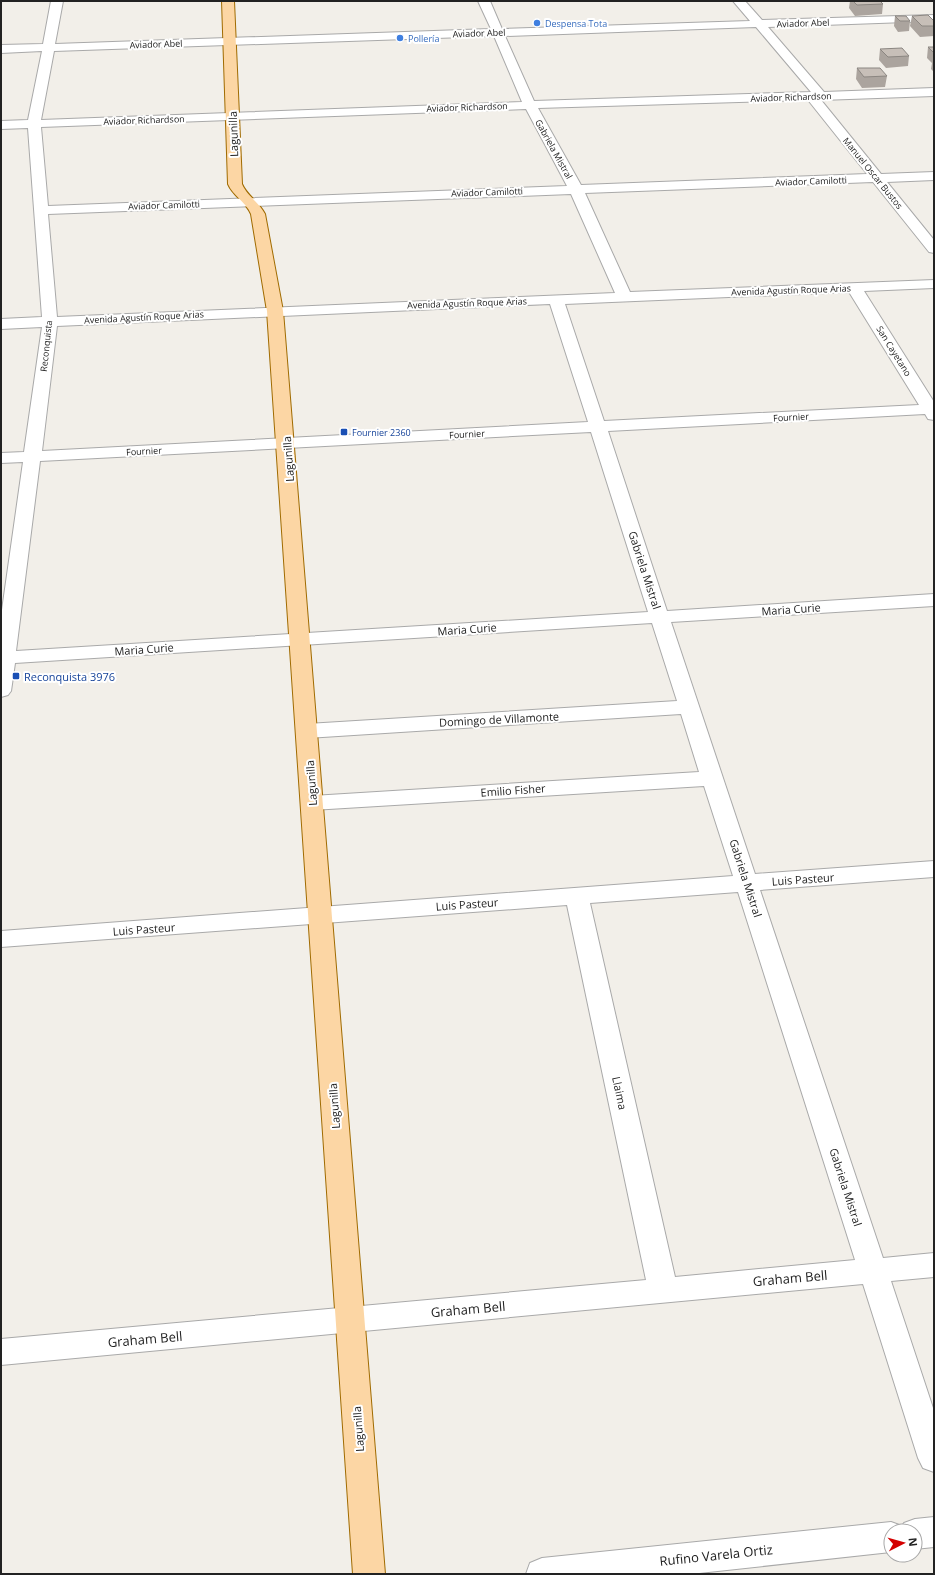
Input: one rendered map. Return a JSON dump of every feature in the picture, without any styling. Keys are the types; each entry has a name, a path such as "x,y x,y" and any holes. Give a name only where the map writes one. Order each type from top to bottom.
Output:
{"main road":[{"name":"Lagunilla","path":"228,1 235,184 238,192 257,210 275,311 301,639 368,1574"}],"street":[{"name":"Reconquista","path":"1,691 3,658 33,457 50,322 34,124 57,1"},
{"name":"Gabriela Mistral","path":"484,1 530,105 576,189 625,297"},
{"name":"Manuel Oscar Bustos","path":"739,1 817,97 934,249"},
{"name":"Aviador Abel","path":"1,49 934,18"},
{"name":"Aviador Richardson","path":"1,125 530,105 817,97 934,92"},
{"name":"Aviador Camilotti","path":"41,210 934,176"},
{"name":"Avenida Agustín Roque Arias","path":"1,324 275,311 934,284"},
{"name":"San Cayetano","path":"854,288 933,411"},
{"name":"Gabriela Mistral","path":"556,299 934,1458"},
{"name":"Fournier","path":"1,458 933,411"},
{"name":"Maria Curie","path":"3,658 934,600"},
{"name":"Domingo de Villamonte","path":"307,730 690,708"},
{"name":"Emilio Fisher","path":"312,803 713,778"},
{"name":"Luis Pasteur","path":"1,939 934,869"},
{"name":"Llaima","path":"577,896 663,1290"},
{"name":"Graham Bell","path":"1,1352 934,1265"},
{"path":"923,1533 934,1532"},
{"name":"Rufino Varela Ortiz","path":"542,1574 883,1538"}],"building":[{"path":"853,1 880,1 883,4 857,5"},
{"path":"928,15 934,21 934,26 922,26 912,16"},
{"path":"895,16 906,16 910,21 900,21"},
{"path":"928,47 934,47 934,53"},
{"path":"902,48 909,56 888,57 880,49"},
{"path":"857,68 880,68 887,76 864,77"}],"place":[{"name":"Despensa Tota","path":"537,23"},
{"name":"Pollería","path":"400,38"},
{"name":"Fournier 2360","path":"344,432"},
{"name":"Reconquista 3976","path":"16,676"}]}
